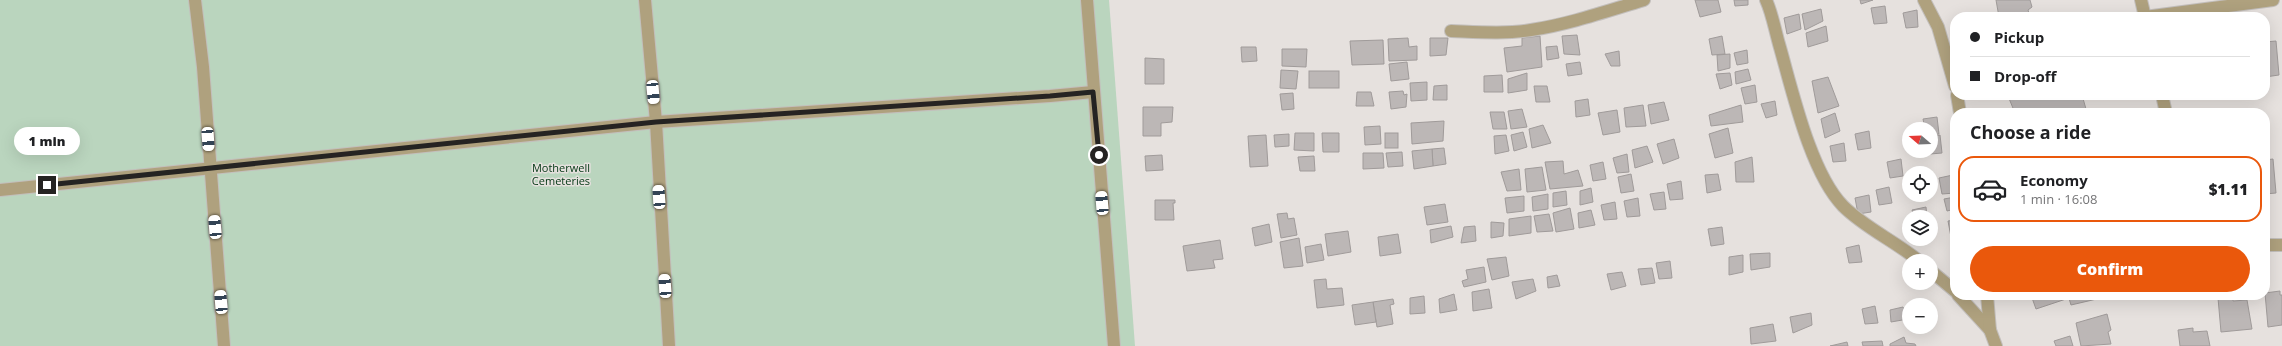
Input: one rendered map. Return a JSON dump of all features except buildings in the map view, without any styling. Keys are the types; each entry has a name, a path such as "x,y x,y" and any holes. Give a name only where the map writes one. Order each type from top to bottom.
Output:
{"street":[{"path":"195,0 203,67 224,346"},
{"path":"645,0 656,122 669,346"},
{"path":"1087,0 1114,346"},
{"path":"1451,31 1497,32 1530,30 1581,19 1644,0"},
{"path":"1766,0 1820,174 1843,206 1864,223 1909,254"},
{"path":"1924,0 1938,27 1950,69"},
{"path":"2141,0 2144,12"},
{"path":"2183,12 2273,0"},
{"path":"0,190 210,168 245,166 656,122 1093,92"},
{"path":"2270,245 2282,245"},
{"path":"1938,277 1950,287"},
{"path":"1963,300 1990,330"},
{"path":"1987,300 1990,330 1996,346"}],"green space":[{"name":"Motherwell Cemeteries","path":"0,0 1109,0 1135,346 0,346"}],"route":[{"path":"47,185 172,171 237,167 656,122 1093,92 1099,155"}]}
